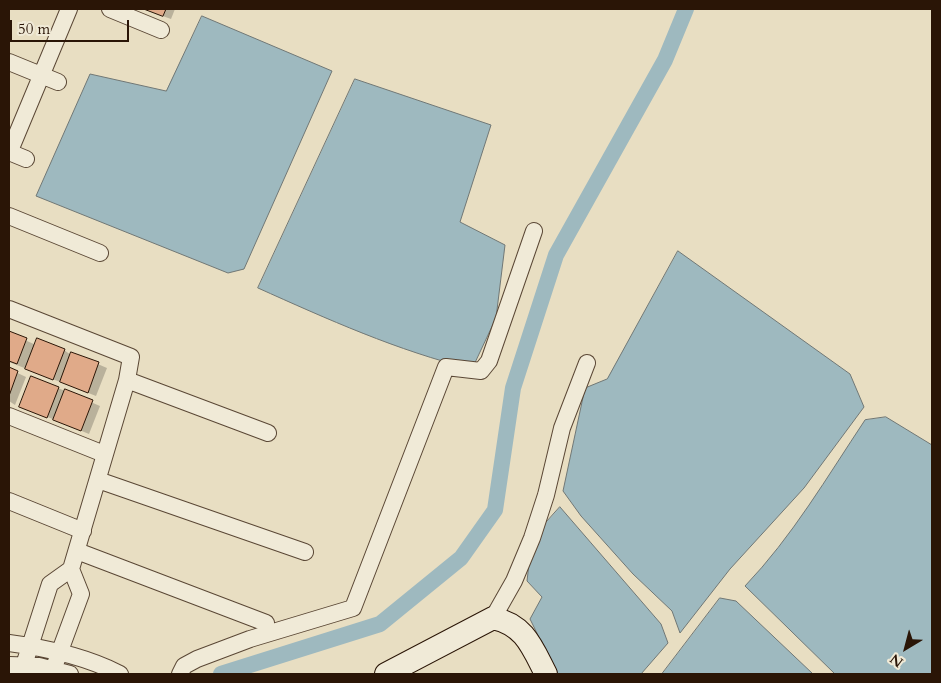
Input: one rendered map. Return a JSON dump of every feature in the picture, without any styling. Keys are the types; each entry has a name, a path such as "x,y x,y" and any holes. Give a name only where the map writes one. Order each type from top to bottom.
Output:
{"street":[{"path":"26,159 9,152 69,9"},
{"path":"110,9 161,30"},
{"path":"9,62 58,82"},
{"path":"9,216 100,253"},
{"path":"180,674 184,666 215,652 250,639 353,608 446,367 482,371 489,361 534,231"},
{"path":"9,309 132,358 128,380 104,454 71,569 50,584 29,646 16,665 70,674"},
{"path":"386,674 492,618 514,581 532,538 546,495 562,428 587,363"},
{"path":"128,380 268,433"},
{"path":"9,416 104,454"},
{"path":"98,480 305,552"},
{"path":"9,501 83,531"},
{"path":"77,551 266,624"},
{"path":"53,670 81,594 71,569"},
{"path":"492,618 506,620 516,626 530,642 546,674"},
{"path":"9,643 60,652 87,660 120,674"}],"water":[{"path":"202,16 332,71 244,269 228,273 36,196 90,74 166,91"},
{"path":"355,79 491,125 460,222 505,245 496,318 472,369 390,344 258,288"},
{"path":"678,251 850,374 864,407 804,488 730,569 680,633 672,611 633,574 581,516 563,491 585,388 607,379"},
{"path":"886,417 932,445 932,674 835,674 745,586 794,527 865,420"},
{"path":"560,507 661,624 668,643 641,674 557,674 530,619 542,597 527,581 532,538"},
{"path":"720,598 736,601 813,674 662,674"}],"building":[{"path":"144,9 166,9 163,16"},
{"path":"9,331 27,338 17,364 9,361"},
{"path":"37,338 65,349 53,380 25,369"},
{"path":"71,352 99,362 88,393 60,382"},
{"path":"9,367 18,371 9,396"},
{"path":"31,376 59,387 47,418 19,407"},
{"path":"65,389 93,400 81,431 53,420"}],"waterway":[{"path":"221,674 380,624 461,558 495,510 513,388 556,255 665,60 686,9"}]}
